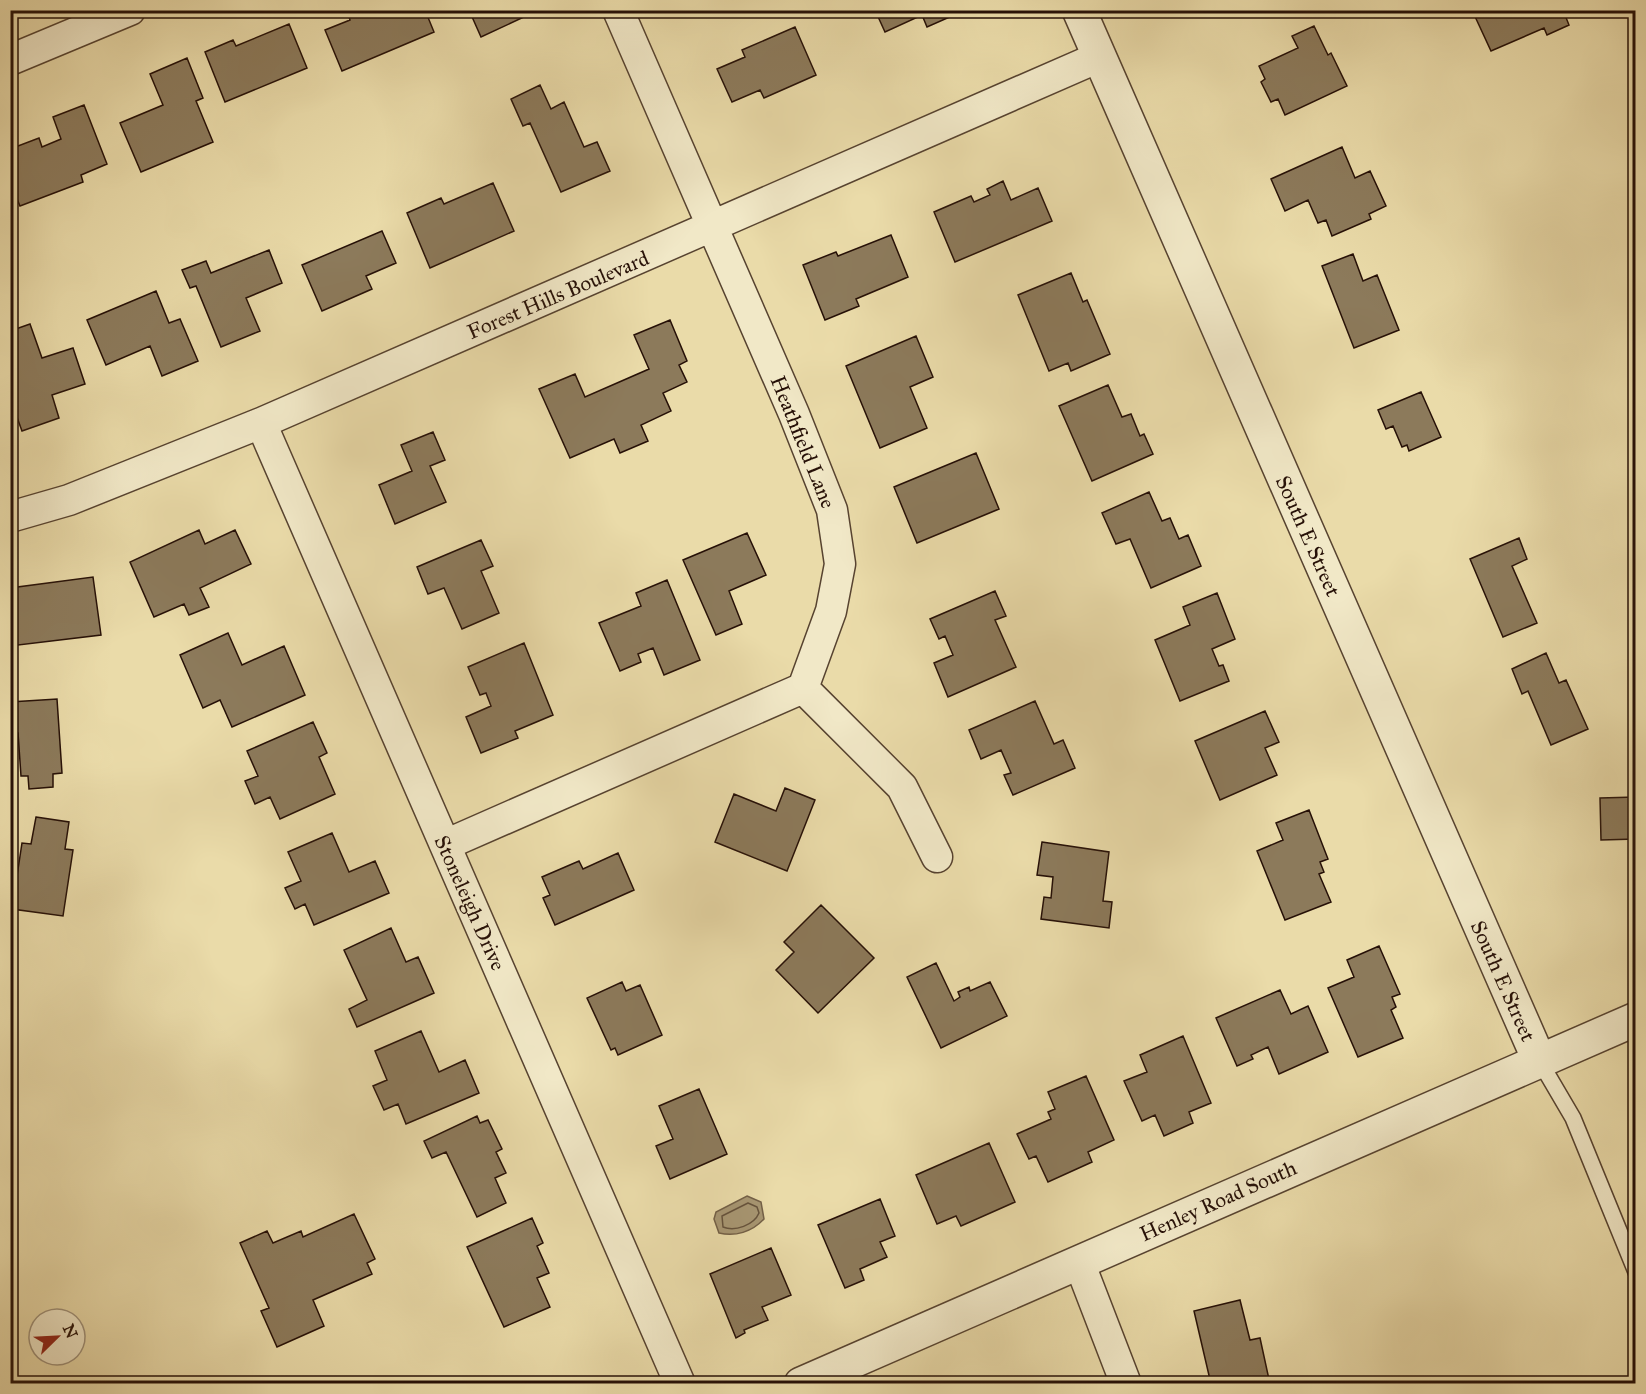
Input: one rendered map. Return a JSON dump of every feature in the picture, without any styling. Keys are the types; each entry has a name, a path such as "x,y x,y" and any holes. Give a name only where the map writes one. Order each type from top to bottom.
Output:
{"street":[{"path":"10,60 130,10"},
{"name":"Heathfield Lane","path":"618,10 832,510 840,564 831,611 803,688"},
{"name":"South E Street","path":"1079,10 1539,1060"},
{"name":"Forest Hills Boulevard","path":"10,517 69,500 261,423 713,228 1099,57"},
{"name":"Stoneleigh Drive","path":"261,423 680,1383"},
{"path":"445,845 803,688 902,787 937,857"},
{"name":"Henley Road South","path":"801,1383 1635,1018"},
{"path":"1079,1262 1126,1383"}],"lane":[{"path":"1539,1060 1573,1118 1635,1272"}],"water":[{"path":"747,1196 761,1202 764,1219 743,1232 719,1233 714,1219 716,1212"}],"building":[{"path":"425,10 434,32 342,71 325,30 350,20 347,11"},
{"path":"469,10 528,10 524,17 481,37"},
{"path":"875,10 961,10 961,12 927,27 922,15 885,32"},
{"path":"1472,10 1563,10 1569,25 1547,35 1544,28 1491,51"},
{"path":"289,24 307,68 225,102 205,52 233,40 236,46"},
{"path":"1314,26 1328,55 1331,53 1347,86 1285,115 1278,99 1271,102 1261,82 1265,79 1259,66 1298,48 1292,36"},
{"path":"795,27 816,75 764,98 760,90 732,102 717,69 745,57 742,50"},
{"path":"187,58 203,98 196,101 213,142 141,172 120,123 163,105 150,74"},
{"path":"540,85 551,109 564,102 584,147 597,142 610,171 561,192 530,123 523,126 511,99"},
{"path":"84,105 107,164 81,175 83,182 20,206 10,182 10,149 39,138 42,147 61,139 53,117"},
{"path":"1342,147 1355,178 1370,171 1386,206 1369,214 1371,219 1332,236 1326,220 1318,223 1308,200 1285,211 1271,179"},
{"path":"1003,181 1011,200 1038,188 1052,221 955,262 934,212 971,196 974,202 990,195 987,189"},
{"path":"493,183 514,231 430,268 407,213 441,198 444,204"},
{"path":"382,231 396,263 366,276 372,289 322,311 302,265"},
{"path":"891,235 908,277 856,299 859,306 825,320 803,265 836,252 838,256"},
{"path":"269,250 282,283 246,298 260,331 221,347 196,286 190,288 182,270 206,261 211,273"},
{"path":"1353,254 1363,281 1377,275 1399,330 1354,348 1322,266"},
{"path":"1071,273 1083,302 1087,300 1110,354 1071,371 1068,363 1049,371 1018,295"},
{"path":"156,291 169,323 180,319 198,361 162,376 150,346 106,365 87,320"},
{"path":"670,320 687,361 679,365 687,382 663,393 671,411 641,425 648,441 620,453 614,439 570,458 539,389 575,374 585,397 649,369 634,335"},
{"path":"30,324 42,358 73,348 85,384 52,395 59,418 22,431 10,398 10,331"},
{"path":"916,336 933,377 910,387 927,428 880,448 846,366"},
{"path":"1108,385 1122,417 1131,414 1140,436 1144,434 1153,454 1092,481 1059,406"},
{"path":"1421,392 1441,437 1409,451 1407,445 1402,447 1393,426 1386,429 1378,410"},
{"path":"433,432 445,460 430,466 446,502 395,524 379,485 412,471 401,445"},
{"path":"976,453 999,509 917,543 894,487"},
{"path":"1149,492 1162,521 1170,518 1179,539 1188,535 1201,566 1151,588 1130,539 1116,544 1102,513"},
{"path":"199,530 205,544 235,530 251,564 200,588 209,607 189,615 184,604 154,617 130,562"},
{"path":"747,533 766,575 729,591 742,624 716,635 683,560"},
{"path":"1519,538 1527,559 1512,566 1537,623 1503,637 1470,559"},
{"path":"481,540 493,566 481,571 499,613 462,629 444,588 428,594 417,567"},
{"path":"93,577 101,635 10,646 10,588"},
{"path":"667,580 700,660 664,675 653,648 638,654 641,662 620,671 599,623 641,606 636,593"},
{"path":"995,591 1006,616 995,620 1016,667 948,697 934,663 953,655 945,636 939,639 930,619"},
{"path":"1217,593 1235,639 1212,649 1219,666 1223,665 1229,681 1180,701 1155,640 1190,625 1183,607"},
{"path":"228,633 242,665 284,646 305,695 232,727 220,700 203,708 180,655"},
{"path":"524,643 553,715 515,731 518,738 481,753 466,717 491,706 486,693 480,695 468,667"},
{"path":"1546,653 1559,683 1566,680 1588,729 1551,745 1528,691 1522,694 1512,669"},
{"path":"57,699 62,773 53,774 53,787 29,789 28,776 21,776 18,733 10,733 10,702"},
{"path":"1035,701 1054,744 1063,740 1075,768 1013,795 1004,775 1011,773 1001,750 981,759 969,730"},
{"path":"1265,711 1279,742 1265,748 1277,775 1220,800 1195,741"},
{"path":"313,722 327,753 319,757 335,794 280,819 270,797 255,804 245,781 258,776 247,751"},
{"path":"785,788 815,800 787,871 715,842 734,794 776,811"},
{"path":"1636,797 1636,839 1601,840 1600,798"},
{"path":"1309,810 1328,859 1320,862 1324,872 1319,874 1331,902 1285,920 1257,851 1283,840 1276,823"},
{"path":"36,817 69,822 65,849 73,850 63,916 12,909 22,843 31,844"},
{"path":"332,833 349,872 375,861 389,893 314,925 305,904 295,909 285,888 301,881 288,852"},
{"path":"1042,842 1109,852 1103,901 1112,902 1109,928 1041,919 1044,897 1051,898 1053,877 1037,875"},
{"path":"618,853 634,890 555,925 543,898 550,895 542,877 579,861 583,869"},
{"path":"821,905 874,958 818,1013 776,970 794,952 784,942"},
{"path":"391,928 406,962 418,957 434,993 357,1027 349,1009 367,1000 344,950"},
{"path":"1379,946 1400,994 1392,997 1396,1007 1391,1010 1403,1038 1358,1057 1328,988 1354,977 1347,960"},
{"path":"936,963 954,1001 960,997 958,992 969,987 970,991 990,982 1007,1016 941,1048 907,977"},
{"path":"622,982 626,991 640,985 662,1035 618,1055 615,1048 611,1050 587,998"},
{"path":"1280,990 1291,1014 1308,1006 1328,1052 1279,1074 1268,1047 1251,1055 1253,1059 1237,1066 1216,1018"},
{"path":"421,1031 439,1072 465,1060 479,1093 406,1124 398,1104 384,1110 373,1086 387,1080 375,1051"},
{"path":"1183,1036 1211,1103 1189,1112 1193,1123 1164,1136 1155,1115 1142,1121 1124,1081 1147,1072 1140,1055"},
{"path":"1086,1076 1114,1140 1088,1152 1092,1162 1048,1182 1036,1156 1029,1159 1017,1134 1051,1119 1048,1112 1055,1109 1048,1092"},
{"path":"699,1089 727,1154 670,1179 656,1146 673,1139 659,1106"},
{"path":"477,1116 480,1123 488,1120 502,1149 496,1152 506,1173 495,1178 506,1203 477,1217 446,1152 432,1158 424,1141"},
{"path":"989,1143 1015,1202 961,1226 956,1216 937,1224 916,1175"},
{"path":"880,1199 895,1236 880,1242 887,1257 860,1269 864,1280 845,1288 818,1225"},
{"path":"354,1214 375,1259 367,1263 372,1274 313,1300 324,1326 277,1347 261,1311 269,1308 240,1243 267,1231 273,1243 301,1231 303,1237"},
{"path":"532,1218 543,1243 537,1246 549,1273 537,1278 550,1307 504,1327 467,1247"},
{"path":"771,1248 791,1295 762,1307 768,1320 744,1330 745,1333 736,1338 710,1274"},
{"path":"1240,1300 1250,1340 1260,1338 1270,1384 1211,1384 1194,1311"}]}
